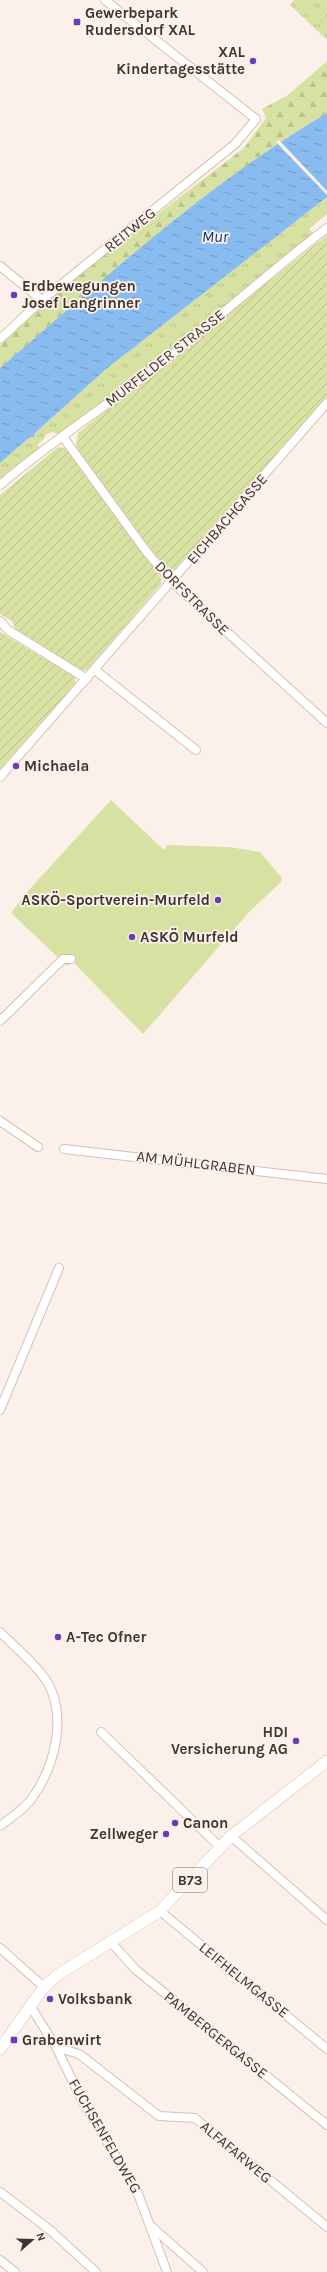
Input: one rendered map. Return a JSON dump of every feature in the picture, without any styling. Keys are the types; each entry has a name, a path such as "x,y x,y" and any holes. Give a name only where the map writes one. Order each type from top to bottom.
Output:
{"main road":[{"name":"B73","path":"0,2049 44,1987 66,1968 160,1911 230,1836 327,1761"}],"street":[{"name":"REITWEG","path":"0,339 42,300 235,144 256,119 105,0"},
{"name":"MURFELDER STRASSE","path":"0,485 182,347 288,258 327,228"},
{"path":"0,266 42,300"},
{"name":"EICHBACHGASSE","path":"0,777 327,403"},
{"name":"DORFSTRASSE","path":"63,437 146,551 172,582 327,723"},
{"path":"0,621 8,630 87,679"},
{"path":"95,670 196,750"},
{"path":"0,1021 63,959 71,958"},
{"path":"0,1121 38,1147"},
{"name":"AM MÜHLGRABEN","path":"64,1149 327,1179"},
{"path":"0,1410 59,1268"},
{"path":"0,1632 43,1676 55,1703 58,1726 54,1752 41,1785 27,1804 0,1826"},
{"path":"101,1732 220,1847"},
{"path":"230,1836 327,1920"},
{"name":"LEIFHELMGASSE","path":"160,1911 327,2049"},
{"name":"PAMBERGERGASSE","path":"110,1942 135,1969 327,2124"},
{"path":"0,1948 44,1987"},
{"name":"FUCHSENFELDWEG","path":"31,2007 56,2047 84,2104 137,2191 167,2272"},
{"name":"ALFAFARWEG","path":"56,2047 79,2054 159,2116 195,2118 327,2227"},
{"path":"0,2192 50,2230 96,2272"},
{"path":"151,2227 203,2272"},
{"path":"0,2260 15,2272"}],"green space":[{"path":"294,0 327,0 327,40 290,5"},
{"path":"327,61 327,113 240,170 198,201 118,266 0,368 0,345 70,281 244,148 266,118 262,109 288,95"},
{"path":"327,197 327,214 309,229 313,233 172,351 60,434 52,432 45,435 44,439 38,444 40,449 0,481 0,463 30,437 34,437 35,433 105,370"},
{"path":"327,235 327,397 174,570 167,569 128,520 76,447 78,433"},
{"path":"58,447 65,448 161,578 161,584 87,670 81,670 16,631 12,621 0,614 0,495"},
{"path":"0,632 75,677 76,683 0,769"},
{"name":"ASKÖ Murfeld","path":"111,800 164,850 167,845 229,847 260,852 282,878 281,882 250,911 143,1034 73,962 67,966 11,913 27,892"}],"water":[{"name":"Mur","path":"327,113 327,197 105,370 35,433 34,437 30,437 0,463 0,368 118,266 198,201 240,170"}],"pier":[{"path":"279,140 327,191 327,195 276,142"}],"place":[{"name":"Gewerbepark Rudersdorf XAL","path":"77,22"},
{"name":"XAL Kindertagesstätte","path":"253,61"},
{"name":"Erdbewegungen Josef Langrinner","path":"14,295"},
{"name":"Michaela","path":"16,766"},
{"name":"ASKÖ-Sportverein-Murfeld","path":"218,900"},
{"name":"ASKÖ Murfeld","path":"132,937"},
{"name":"A-Tec Ofner","path":"58,1637"},
{"name":"HDI Versicherung AG","path":"296,1741"},
{"name":"Canon","path":"175,1823"},
{"name":"Zellweger","path":"166,1834"},
{"name":"Volksbank","path":"50,1999"},
{"name":"Grabenwirt","path":"14,2040"}]}
